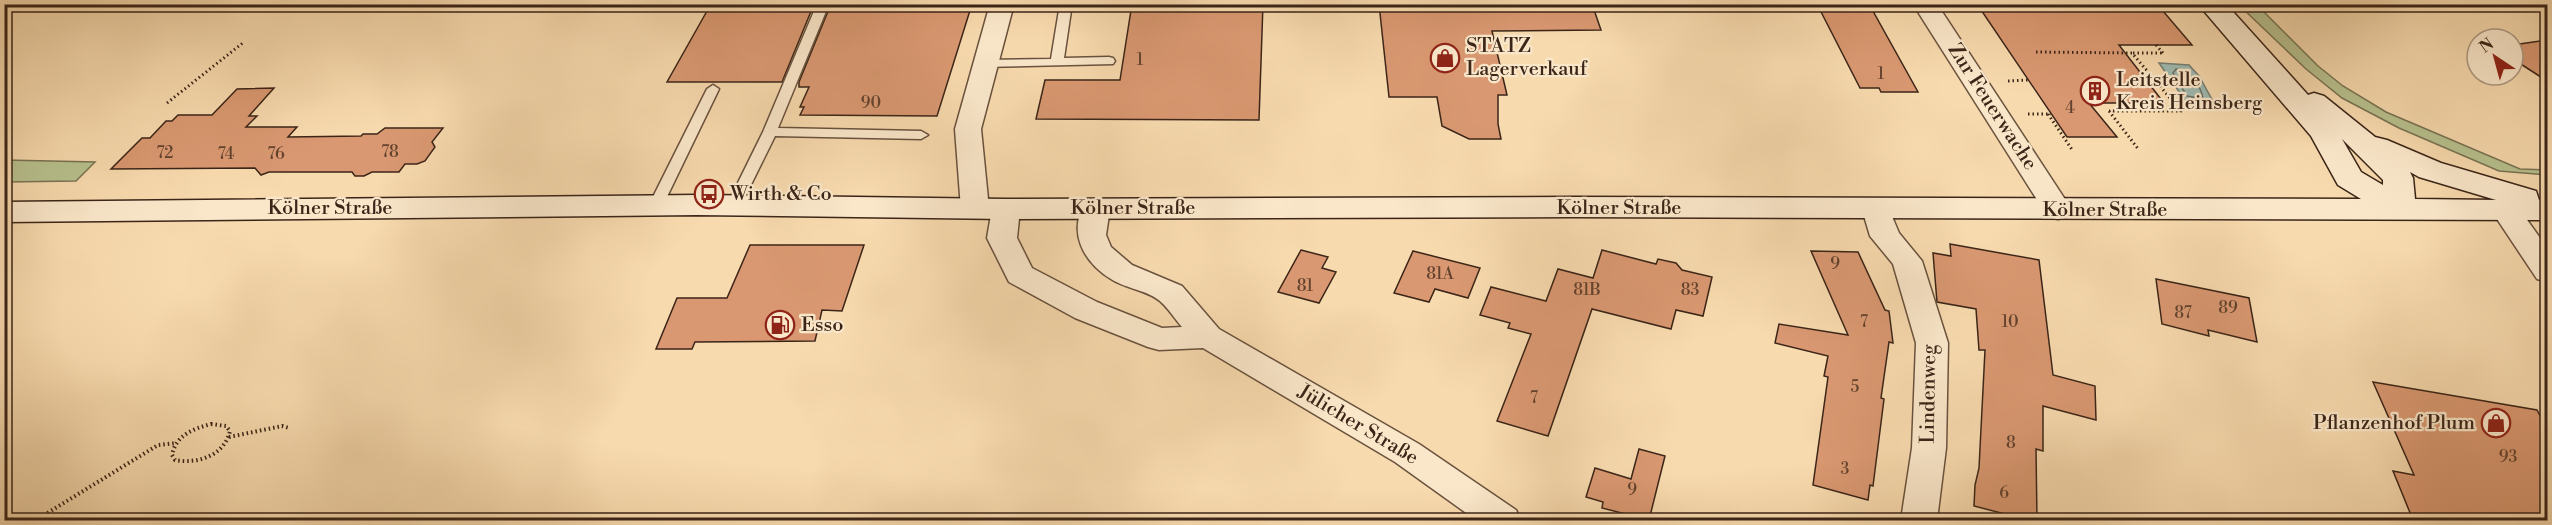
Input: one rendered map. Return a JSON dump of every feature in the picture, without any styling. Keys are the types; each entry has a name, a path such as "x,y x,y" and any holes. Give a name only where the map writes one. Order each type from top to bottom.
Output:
{"main road":[{"path":"2211,4 2324,133 2349,178 2400,210"},
{"path":"2268,67 2357,136 2398,178 2400,210"},
{"path":"2357,136 2394,156 2430,170 2477,186 2547,203"},
{"name":"Kölner Straße","path":"4,212 656,205 975,209 2547,210"}],"street":[{"path":"975,209 968,129 1002,4"},
{"name":"Zur Feuerwache","path":"1925,4 2058,210"},
{"name":"Jülicher Straße","path":"1096,208 1091,235 1098,252 1120,272 1171,294 1208,337 1407,453 1503,520"},
{"path":"1006,209 1002,238 1020,274 1086,310 1159,339 1208,337"},
{"name":"Lindenweg","path":"1876,209 1885,236 1907,261 1932,343 1929,448 1920,520"},
{"path":"2505,210 2547,272"}],"lane":[{"path":"734,205 770,132 823,4"},
{"path":"1058,62 1066,4"},
{"path":"985,64 1109,61"},
{"path":"656,205 713,88"},
{"path":"770,132 921,135"}],"path":[{"path":"167,104 244,42"},
{"path":"2036,52 2163,53 2156,45"},
{"path":"2132,53 2181,111 2109,111 2139,150"},
{"path":"2048,114 2073,151"},
{"path":"36,520 158,445 176,442 191,430 211,424 226,426 230,431 226,443 210,456 190,462 175,460 172,455 176,442"},
{"path":"229,437 282,426 289,428"},
{"path":"21,519 44,515 53,520"}],"green space":[{"path":"2239,5 2257,5 2318,66 2343,86 2386,112 2520,169 2547,170 2547,175 2499,171 2399,128 2342,98 2306,69"},
{"path":"5,160 95,162 76,181 5,182"}],"water":[{"path":"2159,63 2189,65 2199,76 2215,105 2187,103"}],"building":[{"path":"711,4 814,4 782,82 667,82"},
{"path":"831,4 972,4 937,116 800,115 804,107 800,107 809,87 799,87 799,82"},
{"path":"1132,4 1263,4 1259,120 1036,119 1045,80 1120,80"},
{"path":"1379,4 1592,4 1601,30 1492,31 1507,95 1498,95 1498,124 1501,139 1469,139 1442,126 1437,97 1389,97"},
{"path":"1817,4 1869,4 1918,92 1881,92 1879,88 1860,88"},
{"path":"1977,4 2157,4 2192,45 2119,45 2164,103 2089,103 2117,137 2067,137"},
{"path":"2547,40 2547,81 2525,67 2525,43"},
{"path":"274,88 249,116 257,116 246,127 297,127 288,137 361,136 377,134 385,128 443,128 432,142 435,147 425,161 405,164 399,172 372,172 364,176 355,176 352,172 269,172 261,175 255,168 111,169 142,138 150,138 166,121 172,121 178,115 212,115 237,89"},
{"path":"1950,244 2039,260 2053,375 2095,386 2096,420 2043,406 2043,451 2036,449 2037,520 2028,520 1974,506 1979,468 1985,350 1979,350 1976,309 1937,302 1933,253 1951,256"},
{"path":"750,245 864,245 842,311 822,310 815,341 695,342 692,349 656,349 677,298 727,298"},
{"path":"1301,250 1328,257 1322,268 1336,272 1319,303 1278,292"},
{"path":"1602,250 1656,264 1658,259 1676,263 1682,270 1712,277 1703,316 1676,310 1671,329 1592,309 1548,436 1497,421 1531,334 1508,328 1510,323 1480,315 1491,287 1546,301 1558,269 1593,278"},
{"path":"1413,251 1480,268 1468,298 1435,289 1429,302 1394,293"},
{"path":"1811,251 1858,252 1885,310 1889,311 1893,343 1889,342 1873,486 1870,485 1868,500 1813,485 1828,377 1824,376 1828,356 1775,343 1779,324 1848,335"},
{"path":"2156,279 2249,298 2257,342 2208,330 2209,336 2162,324"},
{"path":"2373,382 2537,410 2547,429 2547,520 2413,520 2393,471 2414,475"},
{"path":"1639,449 1665,456 1649,520 1602,508 1603,502 1586,497 1595,468 1631,479"}],"place":[{"name":"STATZ Lagerverkauf","path":"1445,58"},
{"name":"Leitstelle Kreis Heinsberg","path":"2095,91"},
{"name":"Wirth & Co","path":"709,194"},
{"name":"Esso","path":"780,325"},
{"name":"Pflanzenhof Plum","path":"2496,423"}]}
